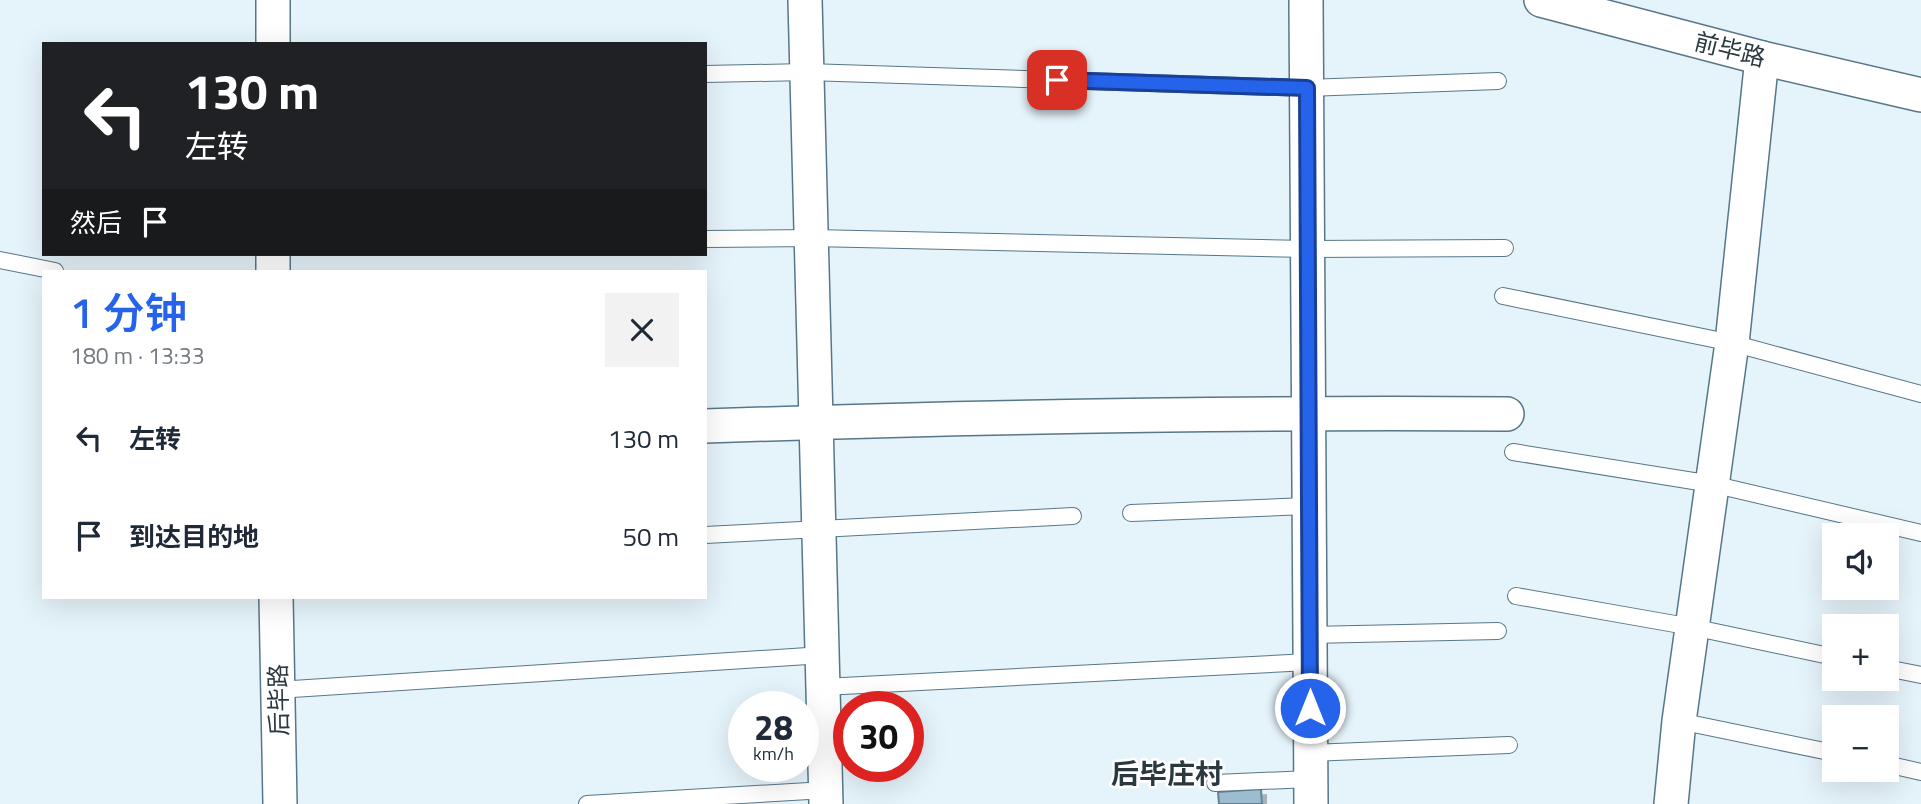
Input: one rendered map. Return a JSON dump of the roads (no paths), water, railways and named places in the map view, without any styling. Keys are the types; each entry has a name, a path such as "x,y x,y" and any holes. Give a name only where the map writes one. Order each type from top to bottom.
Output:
{"street":[{"path":"273,0 273,42"},
{"path":"805,0 826,797"},
{"path":"1306,0 1310,779"},
{"name":"前毕路","path":"1541,0 1762,58 1921,95"},
{"path":"1671,804 1679,721 1732,343 1762,58"},
{"path":"707,426 1308,413 1507,414"},
{"name":"后毕路","path":"276,599 279,804"}],"lane":[{"path":"707,74 807,72 1307,88 1498,81"},
{"path":"707,239 812,238 1307,249 1505,248"},
{"path":"0,260 50,270"},
{"path":"1503,296 1732,343 1921,394"},
{"path":"1513,452 1712,484 1921,533"},
{"path":"1131,513 1308,506"},
{"path":"707,535 1073,516"},
{"path":"1516,596 1692,627 1822,654"},
{"path":"277,690 823,671 1309,648 1498,631"},
{"path":"1899,671 1921,676"},
{"path":"1679,721 1822,751"},
{"path":"1215,783 1310,779 1509,746"},
{"path":"1899,767 1921,772"},
{"path":"587,804 826,797"}],"district":[{"name":"后毕庄村","path":"1167,773"}]}
